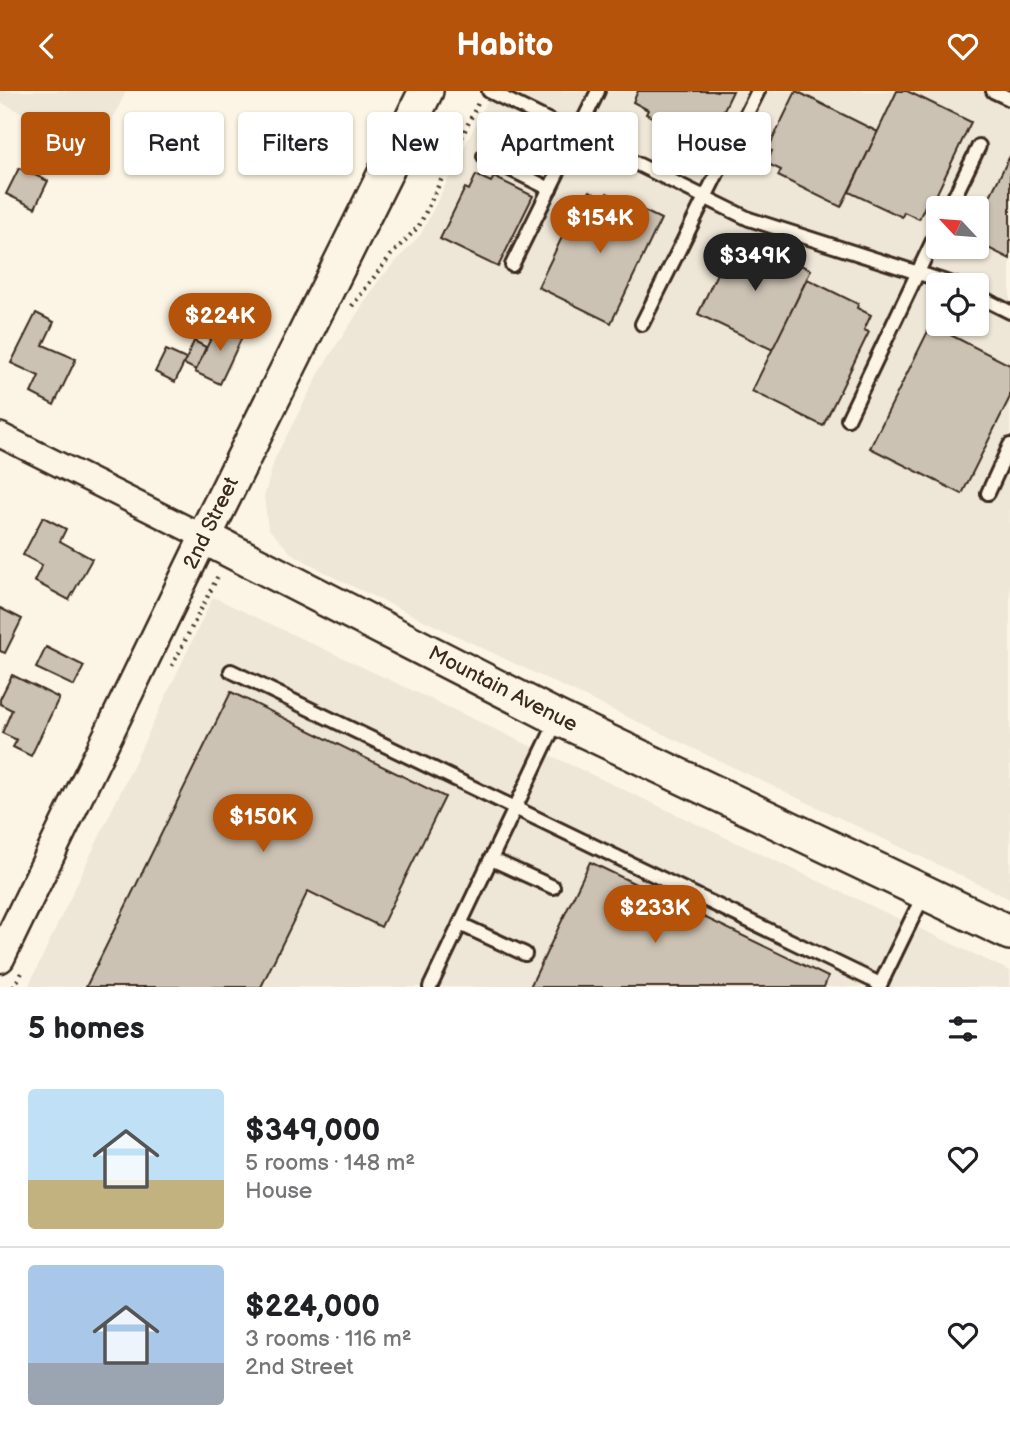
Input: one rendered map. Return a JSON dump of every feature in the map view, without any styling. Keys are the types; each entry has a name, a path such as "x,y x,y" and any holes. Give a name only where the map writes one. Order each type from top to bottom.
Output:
{"main road":[{"name":"2nd Street","path":"204,537 426,91"},
{"name":"Mountain Avenue","path":"204,537 558,718 1010,933"}],"street":[{"name":"Mountain Avenue","path":"0,436 204,537"},
{"name":"2nd Street","path":"0,958 204,537"}],"lane":[{"path":"489,91 532,112"},
{"path":"588,112 598,91"},
{"path":"642,324 702,198 758,91"},
{"path":"993,91 1010,99"},
{"path":"955,196 979,146"},
{"path":"638,165 748,219 926,275"},
{"path":"522,175 550,189"},
{"path":"512,265 557,175"},
{"path":"848,419 926,254"},
{"path":"989,302 1010,312"},
{"path":"988,493 1010,446"},
{"path":"231,671 880,986 925,892"},
{"path":"430,987 558,718"},
{"path":"491,859 553,887"},
{"path":"460,925 525,954"}],"shaded area":[{"path":"0,91 126,91 110,125 110,112 21,112 0,102"},
{"path":"492,91 1010,91 1010,899 337,579 291,553 268,528 264,497 275,458 323,366 379,280 421,234 450,175 463,175 463,149 477,121 477,175 638,175 638,112 482,112"},
{"path":"213,597 1010,971 1010,987 28,987"}],"building":[{"path":"638,91 733,91 723,112 652,112 652,117 646,114 648,110 633,102"},
{"path":"796,91 878,132 841,207 778,176 781,170 771,165 771,143"},
{"path":"897,91 907,91 971,122 936,196 926,196 926,206 919,219 904,212 902,217 849,192"},
{"path":"1010,156 1010,259 989,248 989,198"},
{"path":"19,168 21,175 35,175 48,181 35,208 6,194"},
{"path":"476,175 491,182 494,177 533,196 498,267 440,239 465,188 469,190"},
{"path":"590,191 604,199 607,193 661,219 611,323 538,287 578,204 582,206"},
{"path":"738,240 753,247 755,243 811,270 773,350 698,314 727,252 731,254"},
{"path":"807,279 858,304 857,308 871,315 864,330 869,332 823,426 752,391"},
{"path":"36,313 54,322 43,345 76,359 54,405 31,393 39,376 11,363"},
{"path":"219,321 244,333 220,384 195,372"},
{"path":"926,335 953,336 1010,365 1010,397 962,494 870,448"},
{"path":"194,341 206,347 196,370 184,364"},
{"path":"166,350 186,359 175,382 155,372"},
{"path":"43,517 66,529 60,541 92,559 69,600 34,581 42,565 23,555"},
{"path":"0,608 22,619 5,653 0,651"},
{"path":"46,647 84,666 74,686 36,668"},
{"path":"12,675 59,698 31,756 13,747 17,740 2,733 12,710 0,704 0,699"},
{"path":"231,692 445,797 381,927 308,891 261,987 86,987"},
{"path":"590,862 828,977 824,987 530,987"}]}
